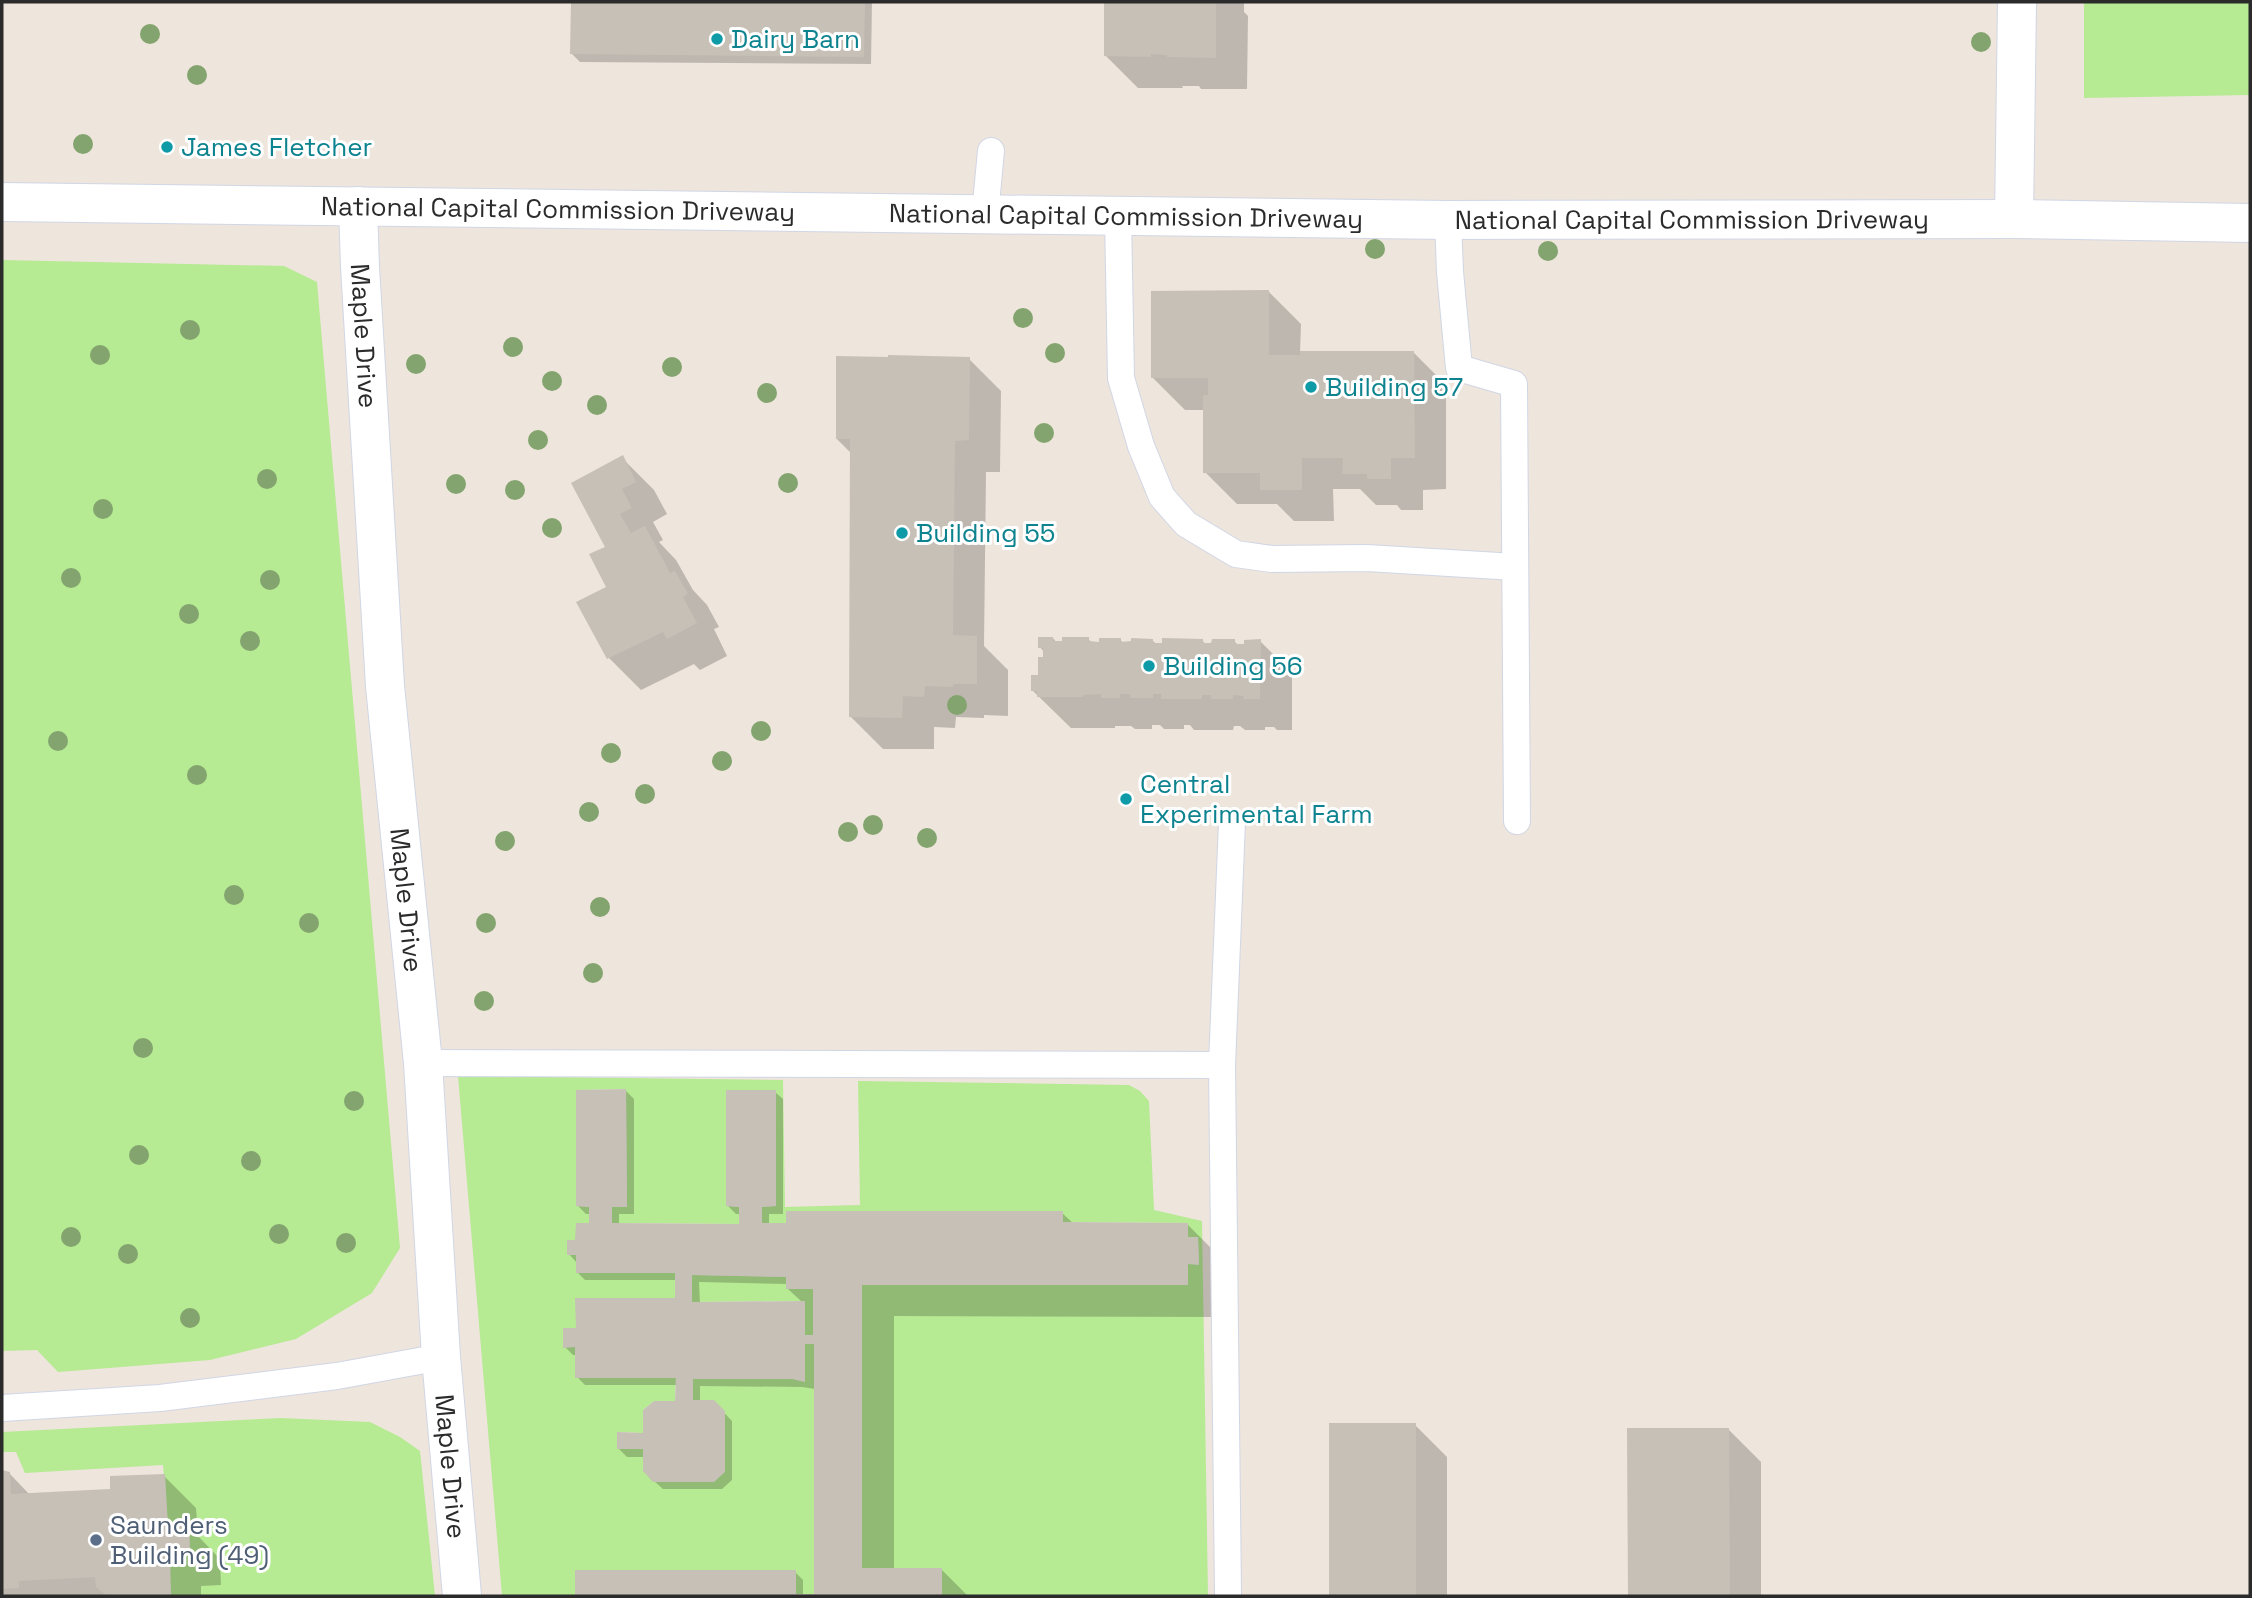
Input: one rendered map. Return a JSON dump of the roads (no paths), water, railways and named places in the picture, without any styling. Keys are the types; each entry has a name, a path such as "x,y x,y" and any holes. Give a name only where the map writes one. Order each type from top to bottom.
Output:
{"street":[{"path":"2014,219 2017,2"},
{"name":"National Capital Commission Driveway","path":"2,202 1448,220 2014,219 2250,223"},
{"name":"Maple Drive","path":"358,206 385,686 423,1063 442,1357 462,1596"}],"lane":[{"path":"985,214 991,151"},
{"path":"1118,216 1121,378 1142,446 1163,497 1185,524 1236,554 1272,559 1367,558 1515,566"},
{"path":"1448,220 1459,368 1514,384 1517,821"},
{"path":"1228,1596 1222,1065 1232,822"},
{"path":"423,1063 1222,1065"},
{"path":"2,1408 160,1398 337,1376 442,1357"}],"place":[{"name":"Dairy Barn","path":"717,39"},
{"name":"James Fletcher","path":"167,147"},
{"name":"Building 57","path":"1311,387"},
{"name":"Building 55","path":"902,533"},
{"name":"Building 56","path":"1149,666"},
{"name":"Central Experimental Farm","path":"1126,799"},
{"name":"Saunders Building (49)","path":"96,1540"}]}
